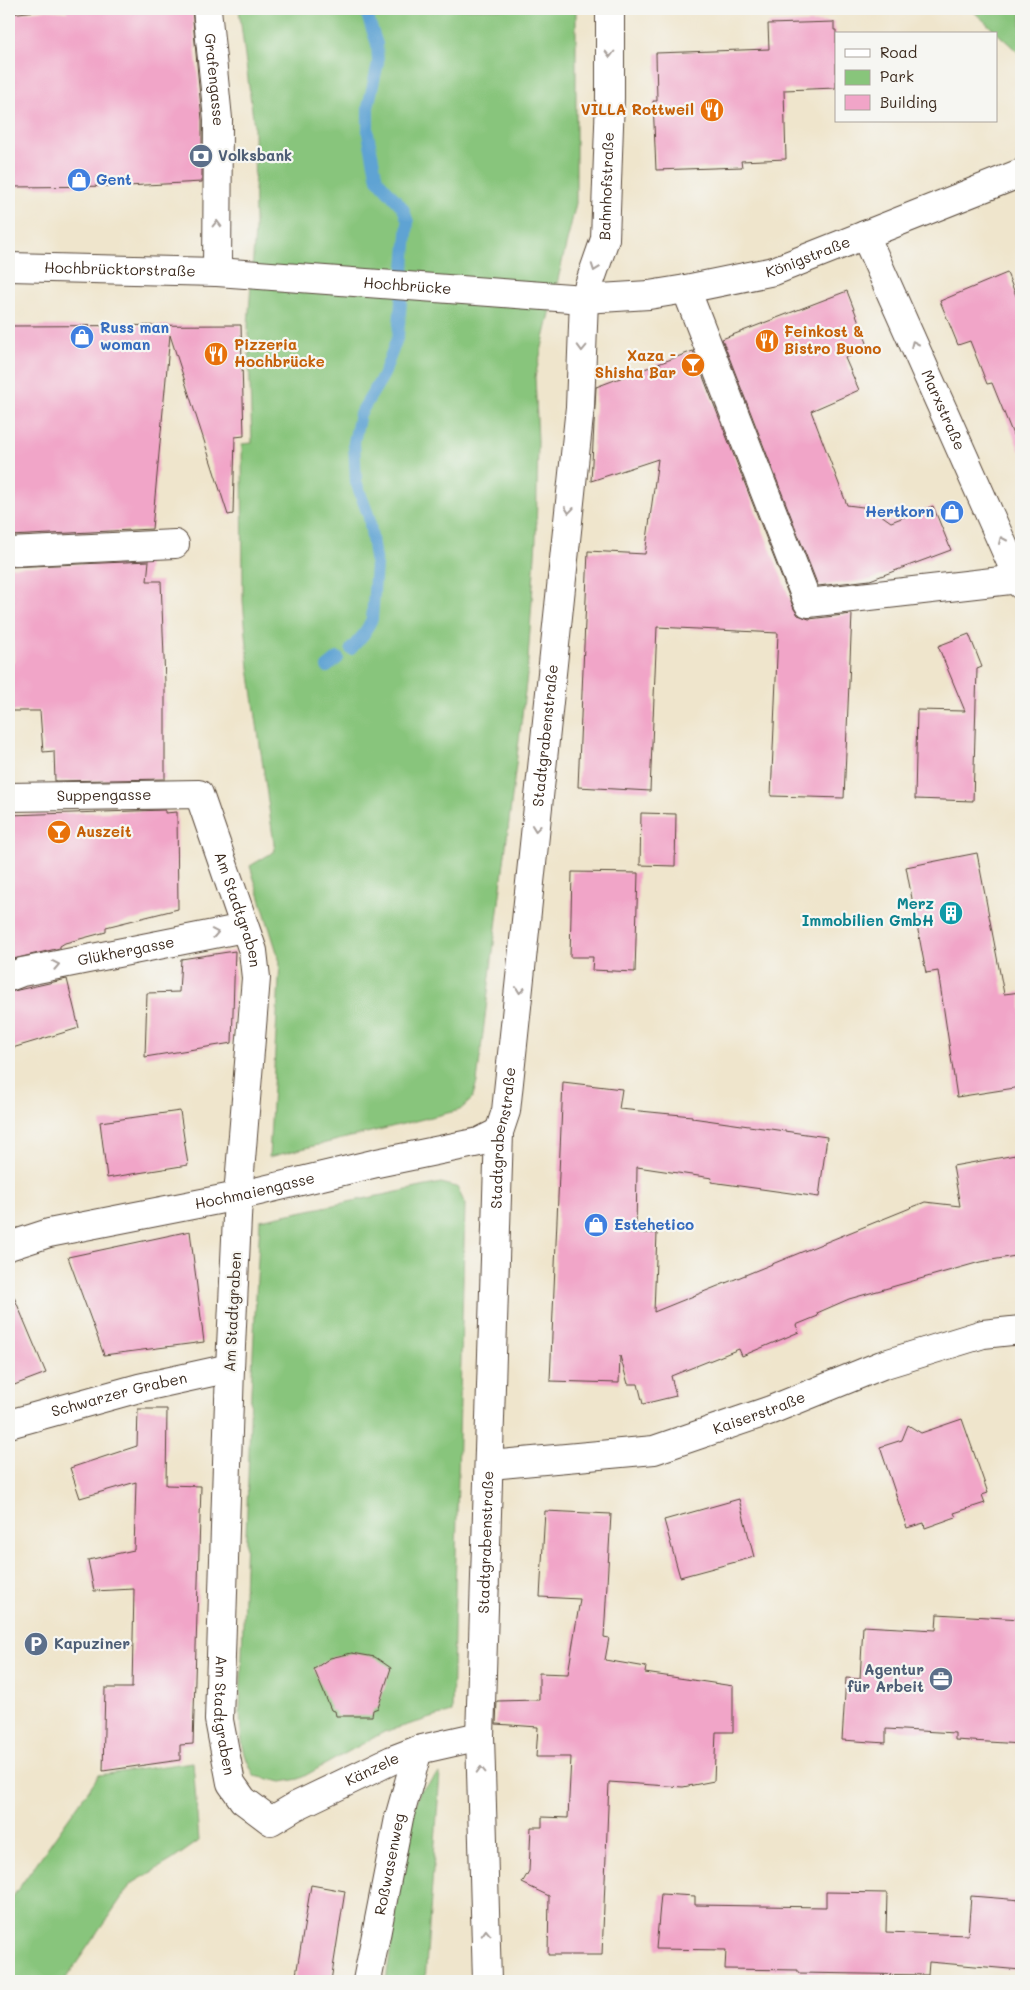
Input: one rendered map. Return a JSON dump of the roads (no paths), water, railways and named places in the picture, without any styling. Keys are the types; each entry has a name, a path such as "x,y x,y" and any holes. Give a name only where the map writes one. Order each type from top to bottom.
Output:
{"street":[{"name":"Grafengasse","path":"207,9 218,119 224,273"},
{"name":"Bahnhofstraße","path":"584,299 605,239 610,98 610,9"},
{"name":"Königstraße","path":"584,299 686,290 774,271 1021,173"},
{"name":"Marxstraße","path":"864,235 1020,582"},
{"name":"Hochbrücktorstraße","path":"9,267 224,273"},
{"name":"Hochbrücke","path":"224,273 584,299"},
{"path":"686,290 808,602 1020,582"},
{"name":"Stadtgrabenstraße","path":"487,1981 480,1736 499,1132 506,1111 516,1029 579,416 584,299"},
{"path":"9,552 175,544"},
{"name":"Suppengasse","path":"9,796 198,794"},
{"name":"Am Stadtgraben","path":"198,794 253,951 256,978 238,1196 230,1368 219,1720 231,1783 244,1800 271,1821"},
{"name":"Glükhergasse","path":"9,976 244,928"},
{"name":"Hochmaiengasse","path":"9,1246 49,1233 238,1196 377,1163 479,1142 499,1132"},
{"name":"Kaiserstraße","path":"490,1465 654,1450 772,1410 882,1365 983,1334 1021,1330"},
{"name":"Schwarzer Graben","path":"9,1424 139,1388 230,1368"},
{"name":"Känzele","path":"271,1821 296,1806 392,1760 418,1750 480,1736"},
{"name":"Roßwasenweg","path":"367,1981 399,1818 418,1750"}],"waterway":[{"path":"351,649 364,634 372,619 376,565 369,517 356,482 354,442 360,414 383,376 398,336 408,222 403,208 377,179 368,134 368,107 378,63 377,44 365,9"},
{"path":"327,667 338,658"}],"place":[{"name":"VILLA Rottweil","path":"712,110"},
{"name":"Volksbank","path":"201,156"},
{"name":"Gent","path":"79,180"},
{"name":"Russ man woman","path":"82,337"},
{"name":"Feinkost & Bistro Buono","path":"767,341"},
{"name":"Pizzeria Hochbrücke","path":"216,354"},
{"name":"Xaza - Shisha Bar","path":"693,365"},
{"name":"Hertkorn","path":"952,512"},
{"name":"Auszeit","path":"59,832"},
{"name":"Merz Immobilien GmbH","path":"951,913"},
{"name":"Estehetico","path":"596,1225"},
{"name":"Kapuziner","path":"36,1644"},
{"name":"Agentur für Arbeit","path":"941,1679"}]}
